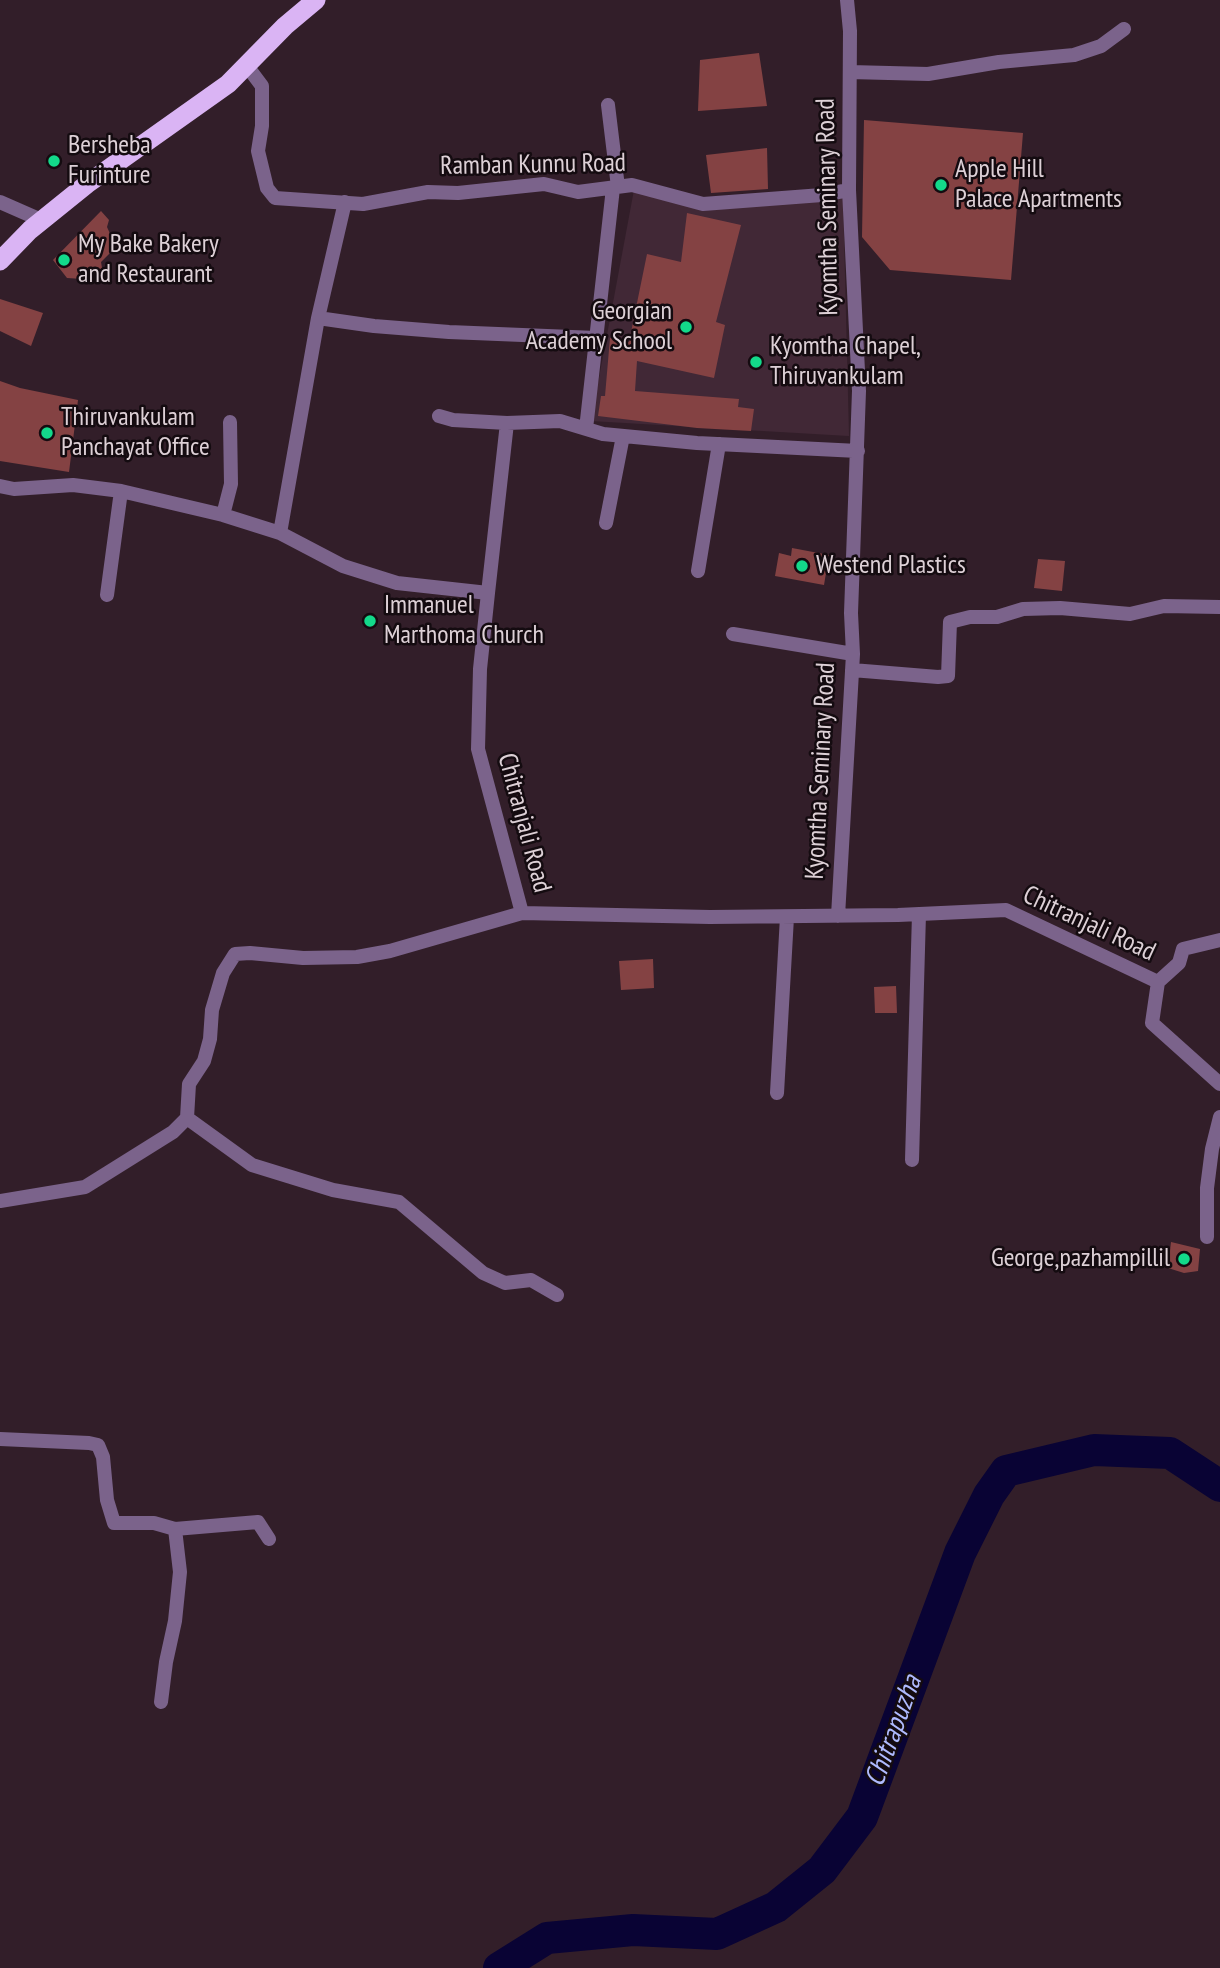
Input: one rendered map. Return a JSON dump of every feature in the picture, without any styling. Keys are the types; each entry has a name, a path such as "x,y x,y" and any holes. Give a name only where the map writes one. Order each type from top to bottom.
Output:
{"highway":[{"path":"0,261 41,220 87,184 205,102 316,0"}],"street":[{"name":"Kyomtha Seminary Road","path":"838,916 853,654 851,613 859,391 849,190 850,31 847,0"},
{"path":"850,72 928,74 999,62 1074,55 1101,46 1124,29"},
{"name":"Ramban Kunnu Road","path":"247,66 262,86 262,125 258,151 267,188 275,198 298,202 363,204 428,192 458,193 544,184 578,192 632,185 703,204 811,196 849,190"},
{"path":"586,429 616,188 608,105"},
{"path":"0,202 41,220"},
{"path":"280,533 318,318 345,202"},
{"path":"318,318 449,332 596,338"},
{"path":"439,416 453,420 507,423 560,421 603,434 719,444 858,451"},
{"path":"223,515 231,484 230,422"},
{"name":"Chitranjali Road","path":"507,423 481,669 478,749 522,913 710,917 1006,910 1158,982 1152,1023 1220,1084"},
{"path":"606,523 623,436"},
{"path":"698,571 719,444"},
{"path":"0,486 14,489 73,485 121,491 223,515 280,533 343,566 397,583 488,593"},
{"path":"107,595 121,491"},
{"path":"852,670 948,676 950,622 970,617 997,617 1023,608 1130,614 1164,606 1220,607"},
{"path":"733,634 853,654"},
{"path":"0,1201 85,1187 173,1132 187,1118 189,1084 204,1061 210,1040 212,1010 223,973 235,954 303,958 356,957 390,951 522,913"},
{"path":"912,1160 919,914"},
{"path":"777,1093 787,916"},
{"path":"1158,982 1179,963 1183,949 1220,940"},
{"path":"1207,1237 1207,1188 1212,1149 1220,1117"},
{"path":"187,1118 252,1165 333,1190 399,1202 483,1273 505,1283 531,1280 557,1296"},
{"path":"0,1439 98,1445 103,1457 107,1500 114,1523 154,1523 175,1529 258,1521 269,1539"},
{"path":"161,1702 175,1621 180,1572 175,1529"}],"shaded area":[{"path":"634,190 695,208 843,196 849,436 591,421"}],"building":[{"path":"759,53 767,106 698,111 700,60"},
{"name":"Apple Hill Palace Apartments","path":"864,120 1023,133 1011,280 890,270 862,237"},
{"path":"767,148 768,189 711,193 706,155"},
{"path":"101,211 109,220 107,227 116,247 101,262 103,274 98,280 67,278 53,260"},
{"path":"687,213 741,225 716,322 725,325 714,378 637,361 635,391 739,399 738,407 754,409 751,431 697,428 598,416 601,396 605,396 610,338 629,342 647,254 681,262"},
{"path":"0,299 43,313 31,346 0,331"},
{"name":"Thiruvankulam Panchayat Office","path":"0,381 78,400 69,472 0,461"},
{"name":"Westend Plastics","path":"792,548 829,555 824,585 775,576 779,553 791,556"},
{"path":"1038,559 1065,561 1062,591 1034,588"},
{"path":"653,959 654,988 621,990 619,961"},
{"path":"896,986 897,1013 875,1013 874,987"},
{"name":"George,pazhampillil","path":"1171,1242 1200,1249 1198,1271 1184,1273 1168,1268"}],"waterway":[{"name":"Chitrapuzha","path":"499,1968 547,1938 633,1930 717,1934 776,1907 822,1870 862,1817 960,1553 989,1495 1006,1471 1094,1450 1170,1453 1220,1486"}],"place":[{"name":"Bersheba Furinture","path":"54,161"},
{"name":"Apple Hill Palace Apartments","path":"941,185"},
{"name":"My Bake Bakery and Restaurant","path":"64,260"},
{"name":"Georgian Academy School","path":"686,327"},
{"name":"Kyomtha Chapel, Thiruvankulam","path":"756,362"},
{"name":"Thiruvankulam Panchayat Office","path":"47,433"},
{"name":"Westend Plastics","path":"802,566"},
{"name":"Immanuel Marthoma Church","path":"370,621"},
{"name":"George,pazhampillil","path":"1184,1259"}]}
